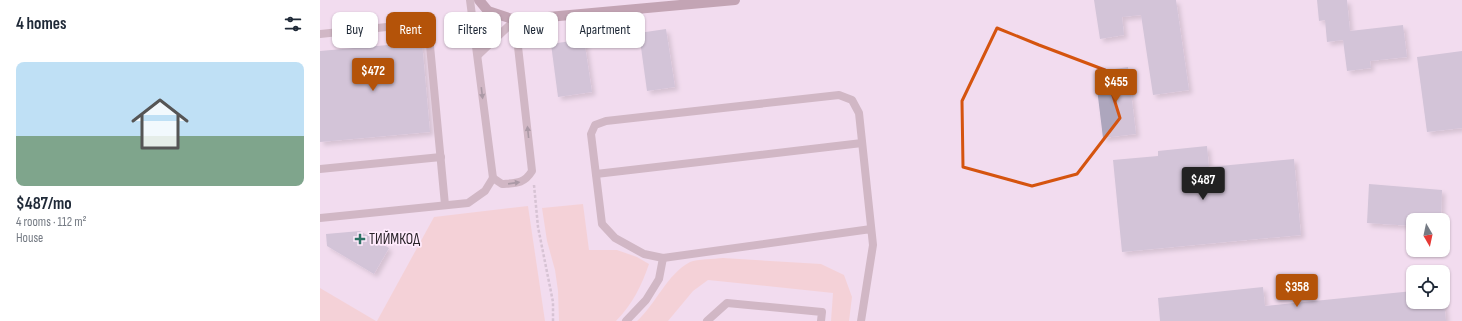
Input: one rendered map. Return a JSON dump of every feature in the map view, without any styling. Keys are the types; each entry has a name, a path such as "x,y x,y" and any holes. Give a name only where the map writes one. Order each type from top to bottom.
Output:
{"street":[{"path":"479,0 488,11 509,18"},
{"path":"558,16 735,0"}],"lane":[{"path":"320,218 468,203 485,191 493,178 470,0"},
{"path":"320,34 415,24 423,27 429,34 446,205"},
{"path":"478,55 509,26"},
{"path":"493,178 502,184 519,183 528,179 532,171 518,48"},
{"path":"861,321 873,245 859,113 852,100 838,96 606,121 595,125 591,134 602,224 615,238 644,254 663,258 871,229"},
{"path":"596,174 862,143"},
{"path":"320,169 441,157"},
{"path":"626,321 646,300 659,279 663,258"},
{"path":"707,321 727,303 822,312 821,321"}],"path":[{"path":"532,171 538,227 553,302 553,321"}],"highlighted area":[{"path":"997,28 1105,70 1120,118 1077,174 1032,186 963,167 962,101"}],"shaded area":[{"path":"583,204 589,250 617,250 637,257 649,264 636,294 622,315 616,321 559,321 558,291 555,270 547,241 542,208"},
{"path":"528,206 545,321 377,321 434,217"},
{"path":"723,258 821,264 844,275 852,297 849,321 831,321 833,293 708,280 693,291 668,321 637,321 644,314 668,281 682,267 693,261"},
{"path":"320,288 376,321 320,321"}],"building":[{"path":"1094,0 1176,0 1189,90 1153,95 1141,15 1122,17 1124,35 1100,39"},
{"path":"1317,0 1347,0 1350,31 1403,25 1407,57 1370,61 1371,68 1347,71 1343,40 1327,42 1325,20 1319,21"},
{"path":"666,29 675,87 647,91 641,48 645,48 645,32"},
{"path":"566,42 566,48 585,48 592,92 558,97 552,48 558,48 558,43"},
{"path":"386,45 386,48 423,48 430,132 320,142 320,51 354,48 378,48 378,46"},
{"path":"1462,51 1462,128 1427,132 1417,57"},
{"path":"1128,67 1136,134 1103,138 1095,72"},
{"path":"1207,146 1209,167 1294,159 1301,235 1122,252 1113,160 1158,156 1158,151"},
{"path":"1369,184 1442,190 1441,213 1406,213 1406,226 1367,223"},
{"path":"360,231 389,248 374,274 327,246 326,234"},
{"path":"1263,287 1265,306 1406,292 1406,309 1445,309 1446,321 1160,321 1158,298"}],"place":[{"name":"ТИЙМКОД","path":"360,239"}]}
